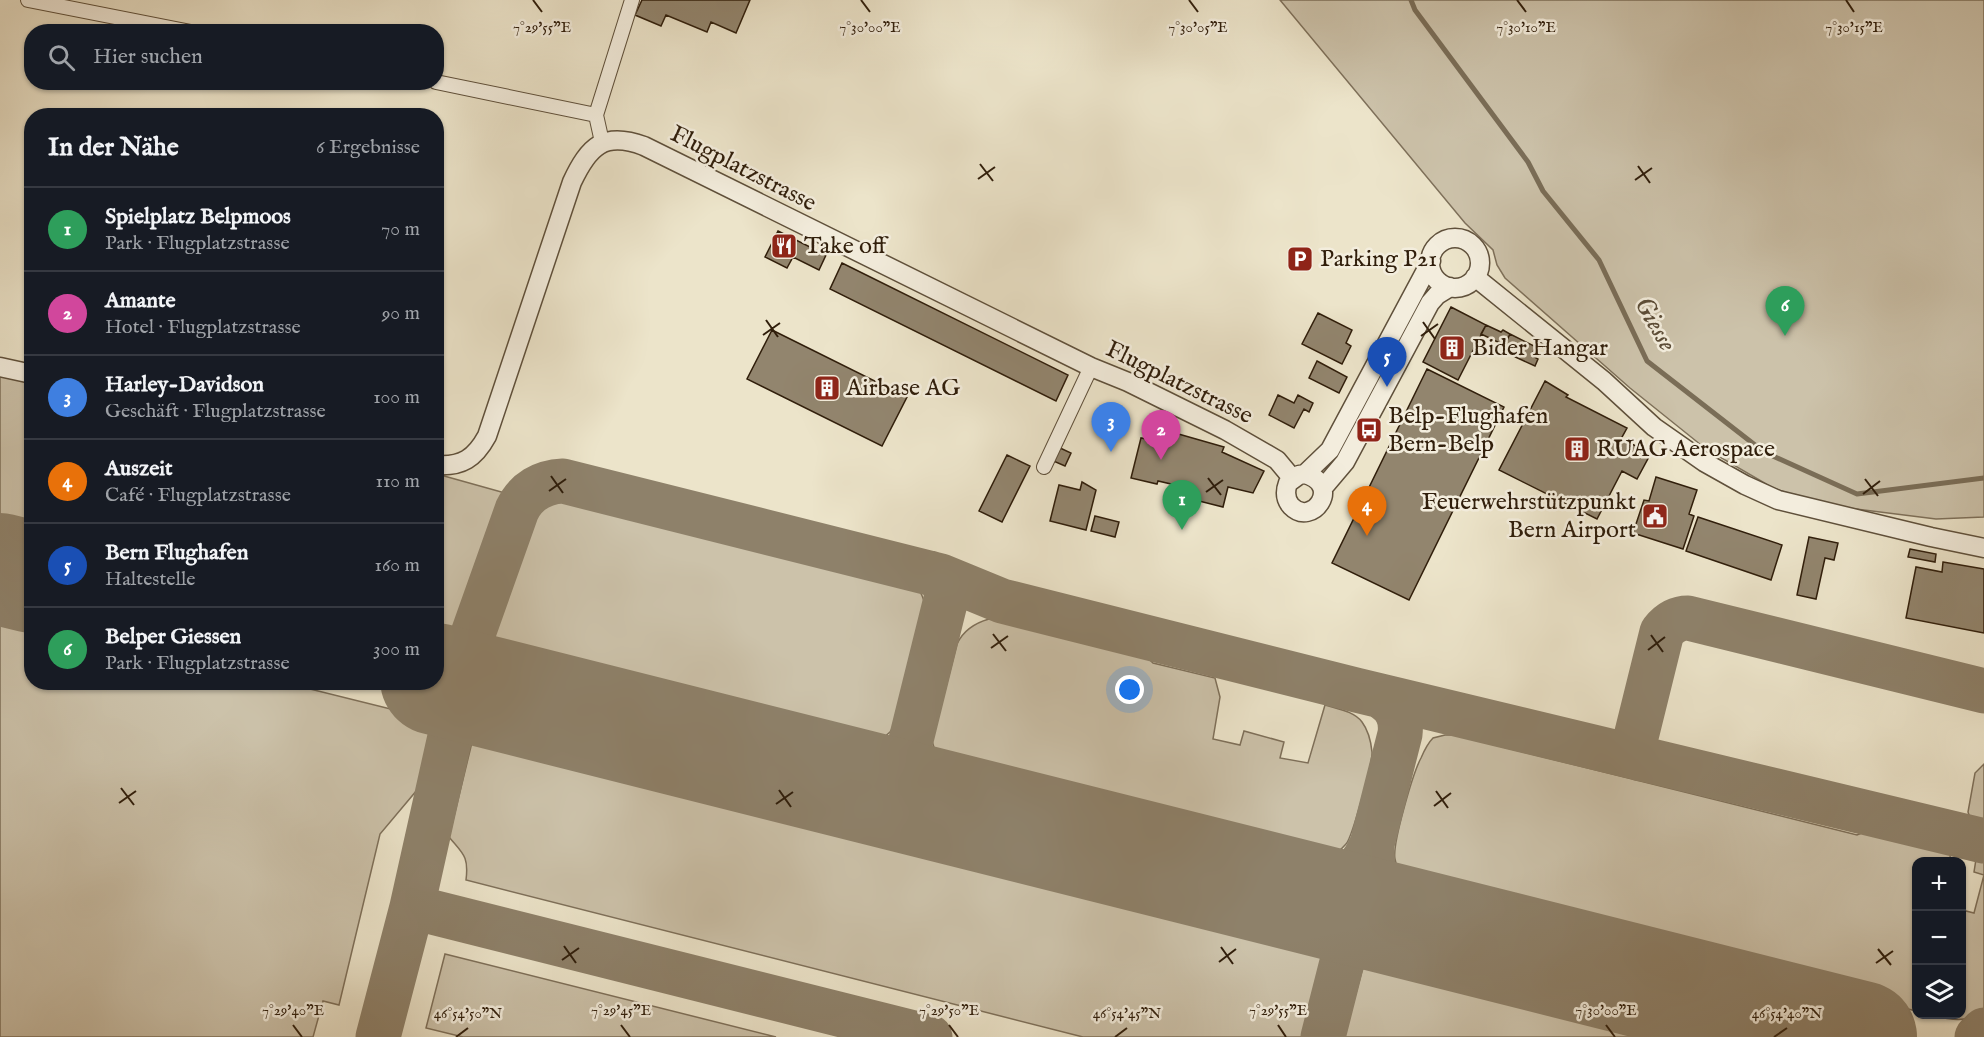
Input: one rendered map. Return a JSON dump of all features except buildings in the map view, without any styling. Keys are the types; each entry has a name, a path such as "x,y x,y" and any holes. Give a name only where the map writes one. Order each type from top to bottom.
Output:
{"street":[{"path":"28,0 150,24"},
{"path":"444,465 455,465 471,458 487,436 572,182 591,150 602,142 596,115 632,0"},
{"path":"444,84 596,115"},
{"name":"Flugplatzstrasse","path":"602,142 622,140 644,146 1090,368 1128,382 1225,430 1277,460 1299,476"},
{"path":"1323,488 1345,462 1430,303 1437,295 1450,287 1466,285 1475,277 1480,267 1478,253 1468,242 1461,239 1441,243 1433,252 1431,270 1442,284 1450,287"},
{"path":"1299,476 1313,476 1323,488 1320,504 1313,510 1306,512 1293,508 1286,497 1286,489 1299,476 1330,450 1431,261"},
{"path":"1475,277 1604,381 1654,427 1704,462 1745,485 1779,500 1984,548"},
{"path":"0,367 24,372"},
{"path":"1044,467 1090,368"}],"shaded area":[{"path":"1280,0 1984,0 1984,517 1936,519 1840,507 1806,499 1773,488 1706,449 1630,388 1505,278 1497,265 1493,250 1465,223"},
{"path":"0,373 24,378 24,536 0,530"},
{"path":"444,476 505,493 458,629 444,638"},
{"path":"556,492 659,513 907,577 920,591 925,609 905,693 890,732 870,743 846,744 529,664 515,658 497,642 494,633 495,612 528,517 541,500"},
{"path":"0,611 24,617 24,690 314,690 443,722 417,790 380,834 339,1005 323,1001 313,1037 0,1037"},
{"path":"989,619 1148,658 1153,663 1215,678 1220,697 1213,739 1240,745 1244,731 1284,742 1280,758 1308,763 1325,705 1355,715 1366,729 1372,752 1362,799 1346,844 1328,857 1305,858 962,772 943,764 937,757 932,741 957,644 970,628"},
{"path":"475,730 1326,943 1303,1037 1083,1037 466,880 466,860 449,837"},
{"path":"1455,735 1857,835 1874,828 1949,846 1952,849 1950,857 1912,857 1912,1010 1410,882 1399,870 1395,851 1404,808 1417,766 1433,738"},
{"path":"1984,764 1984,826 1970,818 1968,812 1975,773"},
{"path":"1977,853 1984,855 1984,875 1974,872"},
{"path":"1984,875 1984,1010 1966,1019 1966,911 1974,913"},
{"path":"445,954 776,1037 463,1037 426,1028"},
{"path":"1370,954 1701,1037 1344,1037 1362,971"}],"waterway":[{"name":"Giesse","path":"1411,0 1415,10 1528,162 1543,191 1599,260 1647,361 1764,452 1857,494 1984,478"}],"taxiway":[{"path":"444,667 453,663 468,648 521,503 536,489 548,483 563,481 941,576 1002,601 1356,690 1984,841"},
{"path":"848,782 871,781 887,776 899,764 910,744 946,599 943,583 930,573"},
{"path":"1641,759 1634,745 1662,632 1670,624 1680,619 1688,618 1984,691"},
{"path":"472,638 474,661 484,678 500,689 521,697"},
{"path":"378,1037 412,907 472,638"},
{"path":"1323,1037 1400,734 1397,712 1380,696"},
{"path":"910,744 909,767 919,785 935,799 955,809"},
{"path":"1287,892 1314,891 1337,884 1356,869 1371,846"},
{"path":"1372,847 1375,876 1386,898 1404,915 1430,928"},
{"path":"412,907 930,1037"},
{"path":"1977,1037 1984,1030"}],"runway":[{"path":"0,569 24,575"},
{"path":"444,681 1861,1037"}],"place":[{"name":"Take off","path":"784,246"},
{"name":"Parking P21","path":"1300,259"},
{"name":"Belper Giessen","path":"1785,336"},
{"name":"Bider Hangar","path":"1452,348"},
{"name":"Bern Flughafen","path":"1387,387"},
{"name":"Airbase AG","path":"827,388"},
{"name":"Belp-Flughafen Bern-Belp","path":"1369,430"},
{"name":"RUAG Aerospace","path":"1577,449"},
{"name":"Harley-Davidson","path":"1111,452"},
{"name":"Amante","path":"1161,460"},
{"name":"Feuerwehrstützpunkt Bern Airport","path":"1655,516"},
{"name":"Spielplatz Belpmoos","path":"1182,530"},
{"name":"Auszeit","path":"1367,536"}]}
